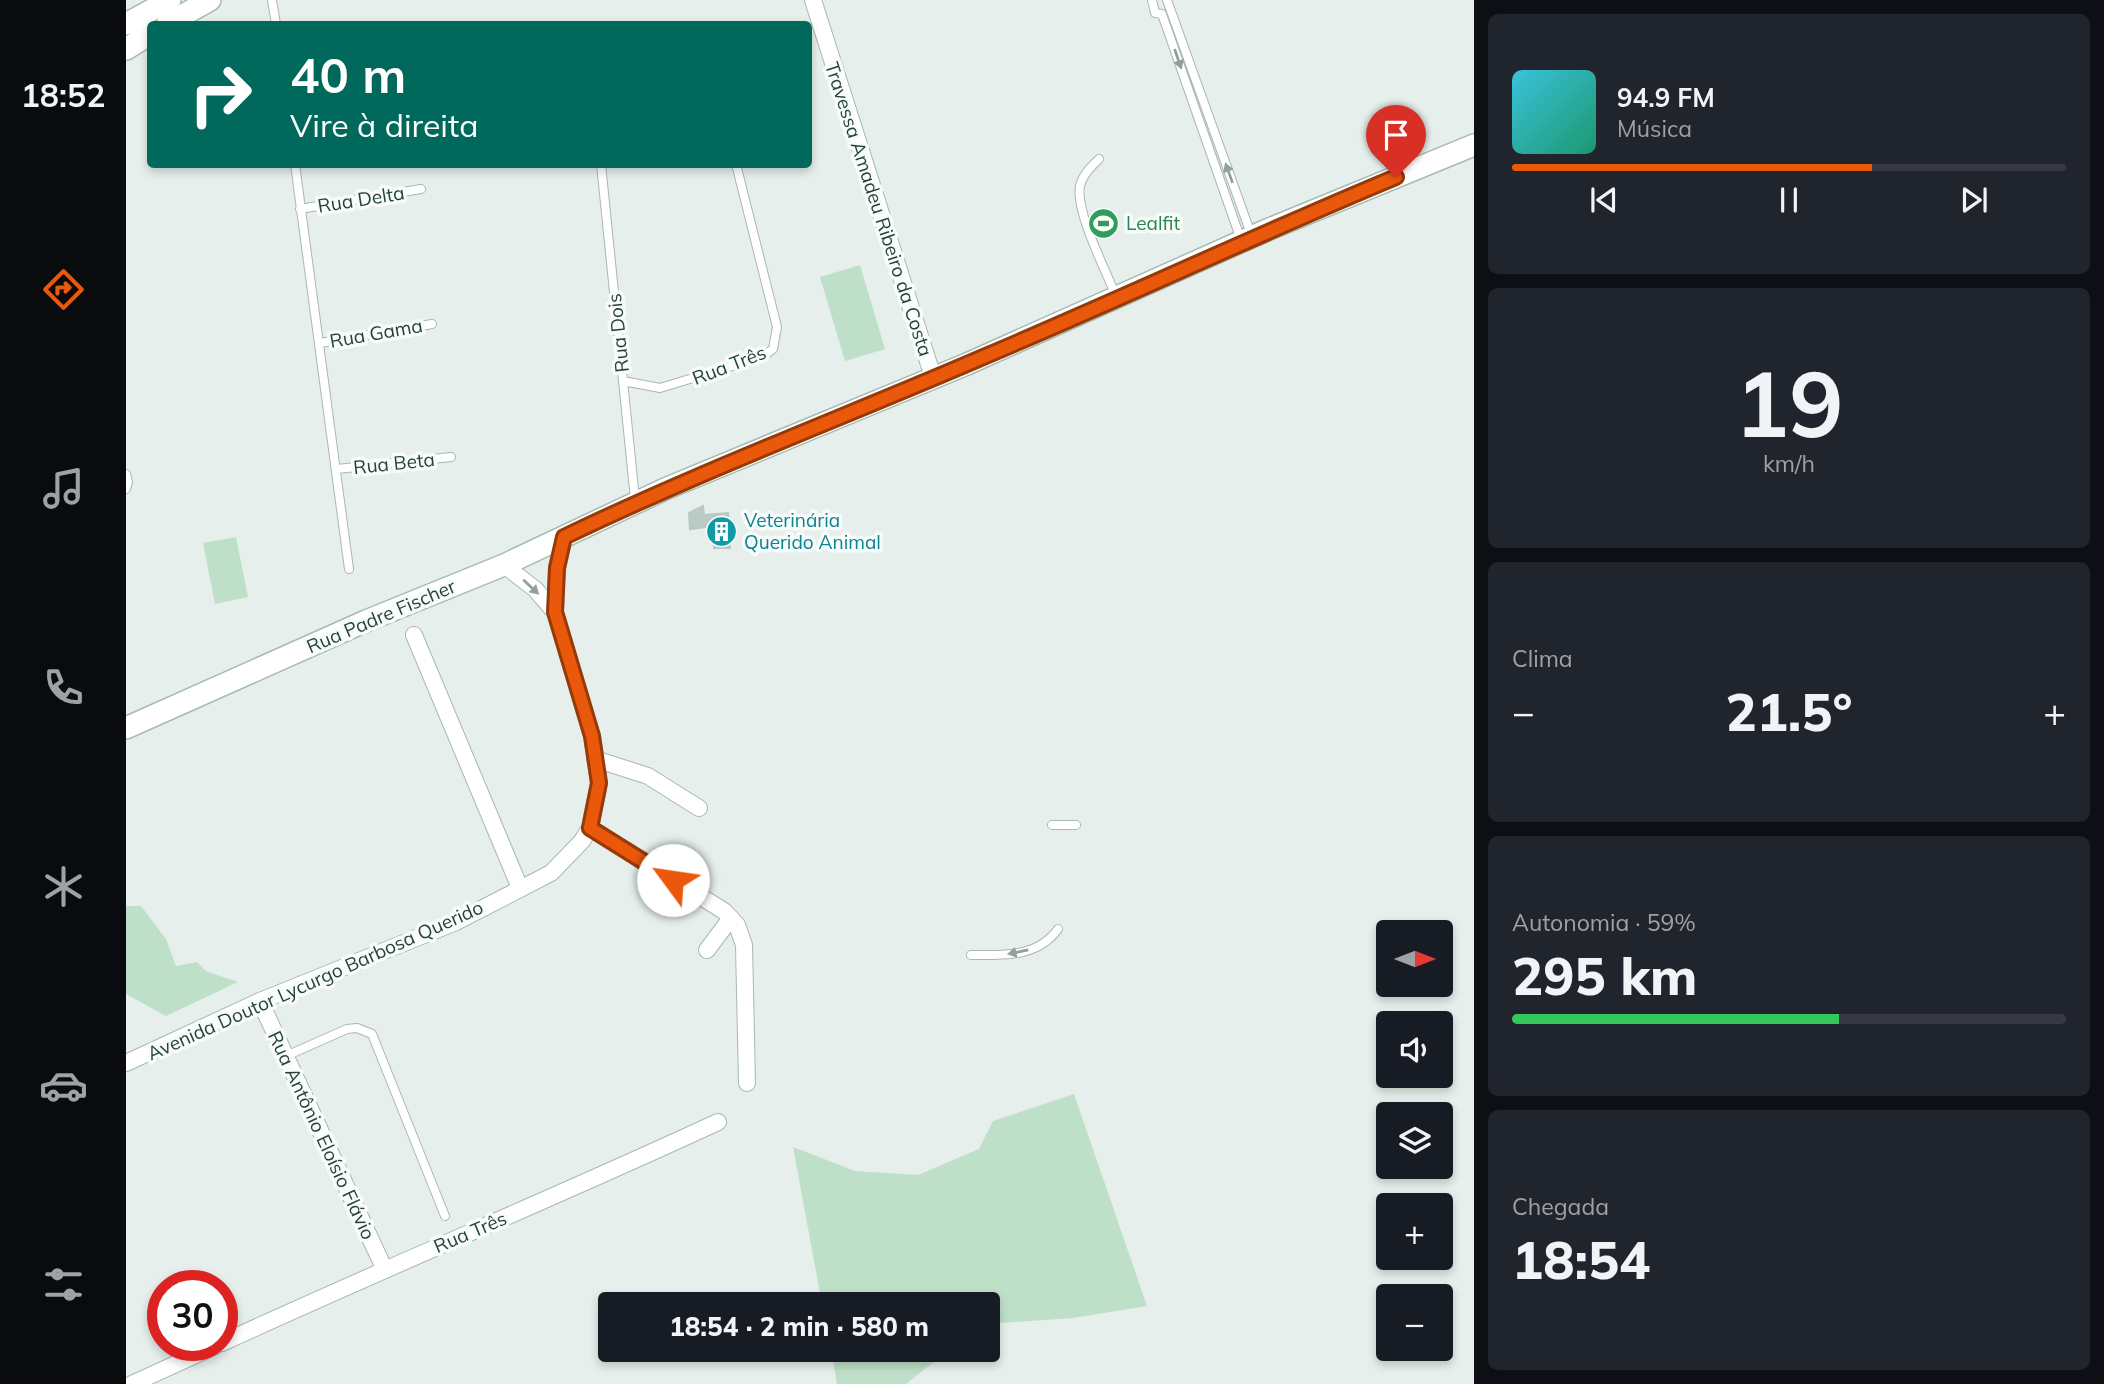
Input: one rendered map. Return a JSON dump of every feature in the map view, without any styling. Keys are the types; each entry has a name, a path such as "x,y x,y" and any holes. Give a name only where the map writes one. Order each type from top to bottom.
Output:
{"main road":[{"path":"132,32 170,0"},
{"path":"172,21 210,0"},
{"name":"Rua Padre Fischer","path":"126,728 366,621 505,565 636,502 1117,299 1247,239 1474,145"}],"street":[{"name":"Travessa Amadeu Ribeiro da Costa","path":"813,0 933,377"},
{"path":"555,612 557,568 564,537"},
{"path":"505,565 535,589 555,612"},
{"name":"Avenida Doutor Lycurgo Barbosa Querido","path":"126,1063 260,1001 456,922 551,873 590,828 599,783 592,736 555,612"},
{"path":"414,635 520,888"},
{"path":"595,760 648,776 699,808"},
{"path":"590,828 732,918 744,945 747,1083"},
{"path":"707,950 732,918"},
{"name":"Rua Antônio Eloísio Flávio","path":"260,1001 384,1268"},
{"name":"Rua Três","path":"238,1336 384,1268 560,1195 718,1122"},
{"path":"132,1384 182,1361"}],"lane":[{"path":"272,0 276,21"},
{"path":"1152,0 1155,13 1162,14 1247,239"},
{"path":"1167,0 1247,239"},
{"path":"1099,159 1084,175 1079,189 1082,206 1117,299"},
{"path":"295,168 349,569"},
{"name":"Rua Dois","path":"601,168 636,502"},
{"name":"Rua Três","path":"623,381 660,388 762,357 773,349 777,327 737,168"},
{"name":"Rua Delta","path":"300,209 421,189"},
{"name":"Rua Gama","path":"320,343 432,324"},
{"name":"Rua Beta","path":"337,469 451,457"},
{"path":"126,474 126,489"},
{"path":"1052,825 1076,825"},
{"path":"971,956 1016,955 1042,945 1058,929"},
{"path":"286,1056 347,1029 357,1028 372,1034 445,1216"}],"green space":[{"path":"860,265 885,349 845,361 820,277"},
{"path":"236,537 248,597 215,604 203,543"},
{"path":"126,906 141,906 166,939 176,966 197,962 206,971 238,982 166,1016 126,994"},
{"path":"1074,1094 1147,1306 1073,1318 1000,1323 1000,1292 820,1292 793,1147 855,1171 918,1175 979,1149 993,1121"},
{"path":"833,1362 934,1362 906,1384 837,1384"}],"building":[{"path":"703,506 704,515 728,513 730,548 714,548 713,526 690,529 689,513"}],"place":[{"name":"Lealfit","path":"1103,223"},
{"name":"Veterinária Querido Animal","path":"721,531"}],"route":[{"path":"673,880 590,828 599,783 592,736 555,612 557,568 564,537 664,489 987,356 1187,265 1396,177"}]}
